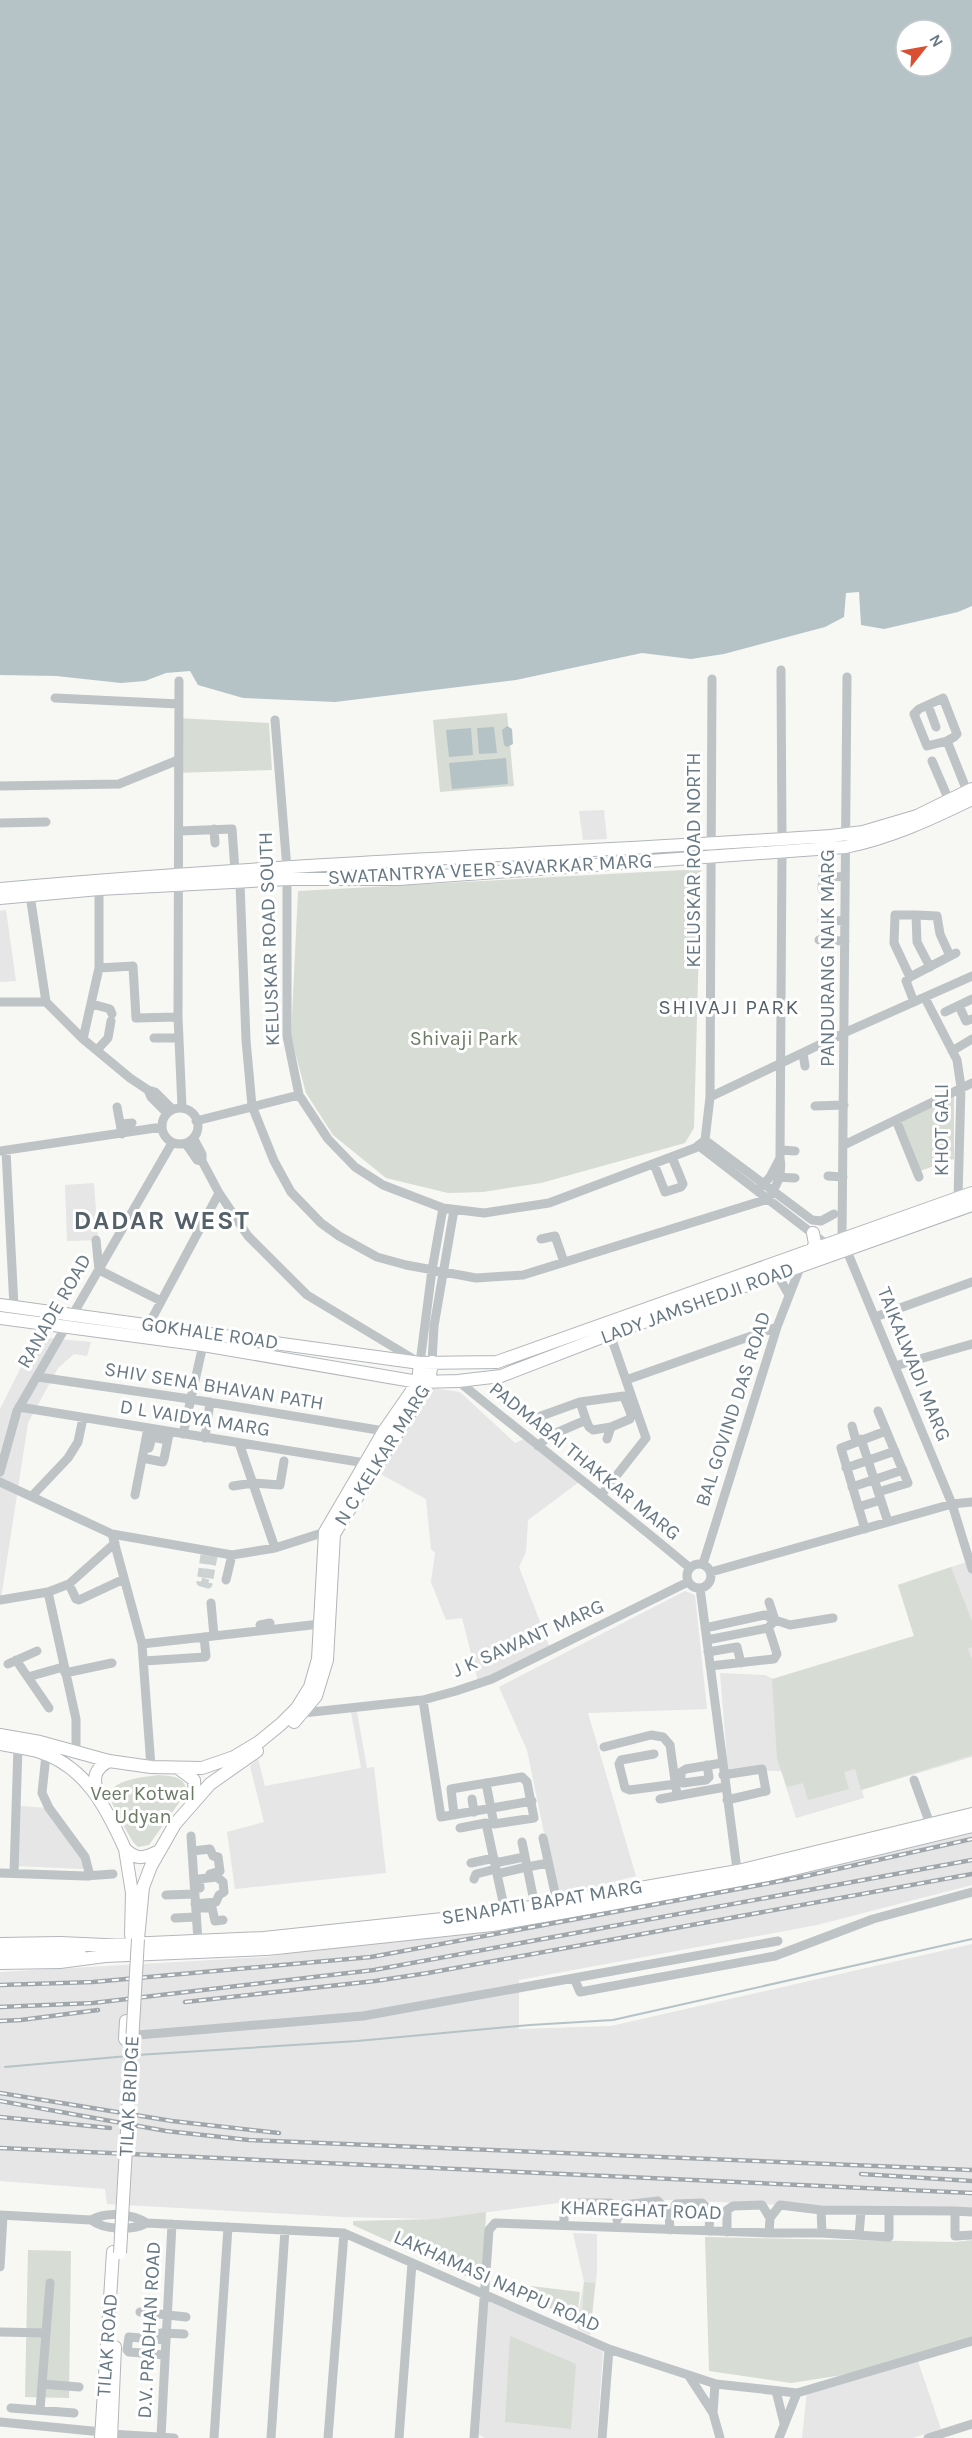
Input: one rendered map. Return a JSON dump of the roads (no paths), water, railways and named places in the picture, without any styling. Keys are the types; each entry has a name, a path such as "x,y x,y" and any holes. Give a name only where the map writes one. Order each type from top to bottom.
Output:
{"main road":[{"name":"SWATANTRYA VEER SAVARKAR MARG","path":"0,889 288,874 589,849 712,843 782,845 846,841 863,843 918,825 948,799 969,792"},
{"name":"SWATANTRYA VEER SAVARKAR MARG","path":"288,874 399,879 711,857 782,845"},
{"name":"SWATANTRYA VEER SAVARKAR MARG","path":"0,898 99,890 179,880"},
{"name":"LADY JAMSHEDJI ROAD","path":"424,1382 501,1376 801,1265 839,1246 972,1193"},
{"name":"LADY JAMSHEDJI ROAD","path":"426,1362 497,1362 812,1250 839,1246 972,1205"},
{"path":"810,1227 815,1244 812,1250"},
{"name":"GOKHALE ROAD","path":"0,1305 426,1362"},
{"name":"GOKHALE ROAD","path":"0,1318 203,1345 424,1382"},
{"name":"N C KELKAR MARG","path":"160,1851 175,1824 221,1775 274,1738 303,1713 316,1696 327,1660 334,1534 424,1382 426,1362"},
{"name":"N C KELKAR MARG","path":"0,1735 40,1742 109,1761 151,1767 202,1768 234,1757 259,1742 297,1708 310,1687 316,1669 325,1532 384,1431 424,1382"},
{"path":"0,1744 46,1755 69,1766 86,1780 97,1794"},
{"path":"109,1761 96,1770 93,1780 97,1794 125,1849 132,1893 134,1939"},
{"path":"177,1767 194,1780 195,1801"},
{"name":"SENAPATI BAPAT MARG","path":"105,1951 198,1941 274,1937 505,1911 738,1876 972,1814"},
{"name":"SENAPATI BAPAT MARG","path":"105,1951 267,1949 492,1925 972,1826"},
{"path":"125,1849 138,1858 147,1858 160,1851"},
{"path":"134,1939 143,1887 160,1851"},
{"name":"TILAK BRIDGE","path":"117,2253 134,1939"},
{"path":"0,1944 60,1943 105,1951"},
{"path":"0,1954 105,1951"},
{"path":"0,1963 60,1962 105,1951"},
{"name":"TILAK ROAD","path":"106,2435 117,2253"}],"street":[{"path":"179,831 230,828 233,831 252,1106 274,1161 291,1192 321,1223 377,1257 476,1278 523,1275 770,1195 781,1178 779,1070 782,845 781,670"},
{"name":"PANDURANG NAIK MARG","path":"839,1246 844,1145 841,941 846,841 847,676"},
{"name":"KELUSKAR ROAD NORTH","path":"702,1143 710,1097 712,679"},
{"path":"162,1127 183,1092 180,1087 173,1037 178,1017 179,681"},
{"path":"55,698 179,704"},
{"path":"943,698 957,734 947,741 929,747 926,745 914,714 943,698"},
{"path":"928,705 936,727"},
{"name":"KELUSKAR ROAD SOUTH","path":"275,720 288,874 287,1036 299,1095 328,1139 356,1167 383,1185 443,1208 484,1213 549,1203 672,1157 702,1143"},
{"path":"932,760 948,799 969,792 947,741"},
{"path":"0,786 119,784 178,760"},
{"path":"0,823 46,822"},
{"path":"214,829 215,843"},
{"path":"822,889 823,876 845,877"},
{"path":"83,1039 99,968 99,890"},
{"path":"30,895 46,1002 83,1039 148,1089 174,1108 191,1112 196,1120 197,1130 190,1142"},
{"path":"916,915 917,942 930,967"},
{"path":"910,977 894,944 894,917 937,916 940,934 953,954 906,981 914,1002"},
{"path":"822,920 842,921"},
{"path":"819,940 841,941"},
{"path":"99,968 134,966 136,1018 158,1020 178,1017"},
{"path":"710,1097 779,1070 803,1053 844,1033 972,976"},
{"name":"KHOT GALI","path":"925,998 957,1060 961,1087 958,1198"},
{"path":"945,1012 972,999"},
{"path":"0,1002 46,1002"},
{"path":"92,1004 110,1009 111,1018 108,1038 97,1050"},
{"path":"959,1006 966,1021 971,1021"},
{"path":"154,1038 173,1037"},
{"path":"952,1051 972,1039"},
{"path":"803,1053 805,1066"},
{"path":"779,1070 791,1075"},
{"path":"844,1145 972,1083"},
{"path":"196,1120 299,1095"},
{"path":"815,1106 844,1105"},
{"path":"118,1107 125,1127"},
{"path":"896,1120 919,1177"},
{"path":"14,1307 3,1151 125,1127 162,1127"},
{"path":"162,1127 172,1143 190,1142"},
{"path":"190,1142 197,1160 202,1161 219,1193 248,1236 307,1295 426,1362"},
{"name":"RANADE ROAD","path":"0,1472 19,1407 172,1143"},
{"path":"702,1143 764,1184 770,1195 810,1227 839,1246"},
{"path":"780,1154 795,1151"},
{"path":"764,1184 780,1154"},
{"path":"654,1164 665,1192 681,1187 682,1184 672,1157"},
{"path":"828,1176 843,1177"},
{"path":"764,1184 781,1178 795,1179"},
{"path":"148,1326 219,1193"},
{"name":"N C KELKAR MARG","path":"426,1362 432,1270 443,1208"},
{"name":"N C KELKAR MARG","path":"426,1362 454,1210"},
{"path":"810,1227 834,1214"},
{"path":"541,1239 555,1236 564,1262"},
{"path":"96,1240 99,1270 161,1301"},
{"name":"TAIKALWADI MARG","path":"839,1246 875,1317 952,1504 972,1569"},
{"name":"BAL GOVIND DAS ROAD","path":"703,1564 777,1328 801,1265"},
{"path":"777,1274 789,1295"},
{"path":"875,1317 972,1282"},
{"path":"626,1380 777,1328"},
{"path":"580,1402 586,1420 593,1430 611,1427 630,1419 626,1380 610,1334"},
{"path":"895,1366 972,1344"},
{"path":"183,1434 203,1345"},
{"name":"SHIV SENA BHAVAN PATH","path":"38,1377 210,1402 384,1431"},
{"name":"PADMABAI THAKKAR MARG","path":"458,1381 602,1494 690,1568"},
{"path":"549,1436 540,1416 580,1402 628,1396"},
{"path":"602,1494 646,1438 628,1396"},
{"path":"205,1438 210,1402"},
{"name":"D L VAIDYA MARG","path":"19,1407 148,1428 166,1436 183,1434 365,1463"},
{"path":"858,1507 908,1484 878,1411"},
{"path":"32,1496 68,1458 78,1442 83,1418"},
{"path":"538,1446 549,1436 586,1420"},
{"path":"852,1426 868,1461 888,1522"},
{"path":"607,1439 611,1427"},
{"path":"135,1495 145,1454 148,1428"},
{"path":"865,1528 841,1447 886,1431"},
{"path":"166,1436 163,1460 145,1454 152,1437 166,1436"},
{"path":"239,1443 274,1548"},
{"path":"846,1468 895,1451"},
{"path":"233,1486 253,1483 281,1485 284,1461"},
{"path":"852,1487 903,1470"},
{"path":"0,1482 113,1538 234,1558 325,1532"},
{"path":"711,1572 952,1504 972,1502"},
{"path":"113,1538 142,1644 151,1767"},
{"path":"0,1600 48,1592 69,1584 113,1538"},
{"path":"226,1580 234,1558"},
{"path":"695,1564 703,1564 711,1572 709,1583 700,1588 693,1587 688,1582 687,1574 695,1564"},
{"path":"69,1584 76,1599 79,1600 124,1579"},
{"name":"J K SAWANT MARG","path":"303,1713 423,1700 492,1679 688,1582"},
{"path":"700,1588 738,1876"},
{"path":"48,1592 76,1719 76,1752"},
{"path":"769,1602 775,1620"},
{"path":"144,1661 205,1657 211,1603"},
{"path":"705,1628 765,1615 790,1626 833,1618"},
{"path":"707,1640 768,1628 775,1620"},
{"path":"142,1644 209,1637 265,1625 320,1624"},
{"path":"710,1666 776,1657 770,1632"},
{"path":"708,1652 737,1647 741,1663"},
{"path":"37,1652 12,1662 28,1677 50,1708"},
{"path":"28,1677 112,1663"},
{"path":"423,1700 442,1817 532,1801"},
{"path":"604,1747 651,1735 663,1737 670,1745 677,1795"},
{"path":"14,1873 18,1747"},
{"path":"654,1754 621,1760 619,1764 625,1788 630,1790 676,1784"},
{"path":"46,1755 42,1793 49,1808 85,1857 90,1876"},
{"path":"707,1766 722,1763"},
{"path":"723,1775 762,1769 766,1791 727,1800"},
{"path":"454,1815 451,1789 486,1783 525,1778 535,1816 533,1819 495,1824 486,1783"},
{"path":"914,1780 930,1824"},
{"path":"660,1798 725,1787"},
{"path":"472,1799 474,1812"},
{"path":"460,1828 486,1823 505,1911"},
{"path":"191,1836 198,1941"},
{"path":"543,1838 557,1902"},
{"path":"522,1842 524,1868 535,1906"},
{"path":"192,1851 210,1849 213,1856 218,1857 219,1873 199,1875"},
{"path":"474,1879 476,1874 519,1858"},
{"path":"471,1863 524,1868 548,1863"},
{"path":"0,1873 90,1876 113,1874"},
{"path":"574,1978 580,1992 775,1956 873,1919 972,1892"},
{"path":"166,1896 212,1908 215,1921 223,1920"},
{"path":"175,1918 197,1905"},
{"path":"129,2034 363,2016 778,1941"},
{"path":"617,2227 617,2216 623,2205 658,2201 669,2213 670,2230"},
{"path":"564,2225 564,2205 569,2203 609,2203 617,2216"},
{"path":"669,2213 678,2203 704,2204 710,2211 709,2231"},
{"path":"728,2232 727,2210 733,2206 762,2205 770,2218"},
{"path":"769,2233 770,2218 780,2205 821,2210 972,2212"},
{"path":"821,2210 822,2233"},
{"path":"859,2235 861,2211"},
{"path":"956,2211 956,2236 972,2235"},
{"name":"KHAREGHAT ROAD","path":"474,2438 489,2230 492,2225 500,2223 889,2237 889,2212"},
{"name":"LAKHAMASI NAPPU ROAD","path":"2,2215 91,2220 101,2214 137,2217 147,2223 344,2233 609,2349 715,2384 797,2393 972,2341"},
{"path":"0,2266 2,2215"},
{"name":"D.V. PRADHAN ROAD","path":"161,2437 165,2355 170,2315 172,2224"},
{"path":"214,2438 228,2227"},
{"path":"271,2438 285,2230"},
{"path":"328,2438 344,2233"},
{"path":"399,2438 412,2263"},
{"path":"40,2410 50,2283"},
{"path":"140,2312 186,2317"},
{"path":"0,2332 46,2333"},
{"path":"137,2332 168,2336"},
{"path":"165,2355 127,2350 129,2337 184,2334"},
{"path":"602,2438 609,2349"},
{"path":"689,2376 713,2414 720,2438"},
{"path":"42,2384 80,2387"},
{"path":"713,2414 715,2384"},
{"path":"776,2391 784,2423"},
{"path":"779,2438 797,2393"},
{"path":"11,2408 74,2413"},
{"path":"26,2424 28,2409"},
{"path":"0,2422 106,2435 174,2438"},
{"path":"928,2438 972,2424"}],"waterway":[{"path":"137,2055 357,2041 530,2025 613,2020 972,1939"},
{"path":"5,2067 128,2056"}],"tunnel":[{"path":"205,1555 201,1582 208,1584 213,1556"}],"railway":[{"path":"0,1985 93,1982 371,1957 797,1878 972,1839"},
{"path":"0,2007 93,2003 374,1970 972,1860"},
{"path":"185,2002 428,1973 972,1874"},
{"path":"0,2021 98,2010"},
{"path":"0,2093 172,2121 279,2133"},
{"path":"0,2101 166,2131 249,2140 972,2170"},
{"path":"0,2117 110,2128"},
{"path":"0,2148 972,2193"},
{"path":"861,2174 972,2181"}],"district":[{"name":"SHIVAJI PARK","path":"729,1007"},
{"name":"DADAR WEST","path":"162,1220"}],"park label":[{"name":"Shivaji Park","path":"464,1038"},
{"name":"Veer Kotwal Udyan","path":"143,1804"}]}
